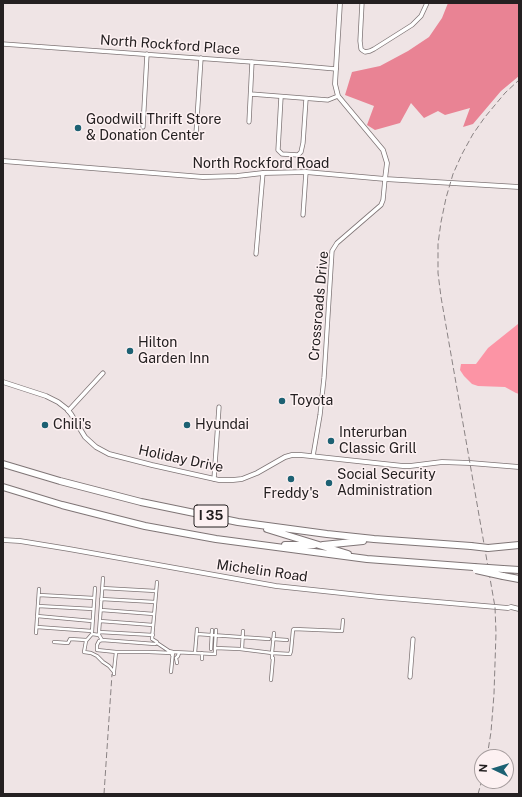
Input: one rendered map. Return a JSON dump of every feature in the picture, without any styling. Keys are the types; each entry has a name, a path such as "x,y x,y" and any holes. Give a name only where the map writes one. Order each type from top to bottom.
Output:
{"highway":[{"name":"I 35","path":"3,464 60,481 141,502 238,522 374,539 488,548 499,547 519,550"},
{"name":"I 35","path":"3,487 69,507 145,526 216,539 367,559 519,570"},
{"path":"238,522 279,532 367,559"},
{"path":"245,543 319,545 374,539"},
{"path":"499,547 519,545"},
{"path":"475,568 519,579"}],"street":[{"path":"340,3 335,84 338,96 383,150 387,163 385,179"},
{"path":"362,3 360,40 361,48 365,52 370,51 412,25 421,16 426,3"},
{"name":"North Rockford Place","path":"3,44 336,69"},
{"path":"143,127 147,54"},
{"path":"196,134 201,58"},
{"path":"249,122 252,62"},
{"path":"250,94 328,100 338,96"},
{"path":"281,97 278,150 282,154 298,155 301,152 306,99"},
{"name":"North Rockford Road","path":"3,161 203,177 306,172 385,179 519,187"},
{"path":"303,215 306,172"},
{"path":"256,254 263,173"},
{"name":"Crossroads Drive","path":"313,456 320,415 324,378 332,251 337,243 381,205 383,200 385,179"},
{"path":"68,411 103,372"},
{"name":"Holiday Drive","path":"3,382 46,396 58,402 68,411 85,437 96,447 109,454 214,479 242,479 257,473 285,457 292,455 403,466 442,462 519,467"},
{"path":"214,479 219,407"},
{"name":"Michelin Road","path":"3,540 20,541 276,586 379,597 508,608 511,607 519,609"},
{"path":"102,640 99,633 103,578"},
{"path":"156,582 152,638 173,654"},
{"path":"95,588 92,633 86,641 84,652 97,656 109,666 114,673 116,652"},
{"path":"102,588 156,591"},
{"path":"36,633 39,589"},
{"path":"39,595 94,598"},
{"path":"101,599 155,602"},
{"path":"38,606 93,609"},
{"path":"100,610 154,614"},
{"path":"38,616 92,621"},
{"path":"215,648 290,654 294,629 342,631 343,620"},
{"path":"100,621 153,625"},
{"path":"37,627 92,633 152,635"},
{"path":"195,653 197,629"},
{"path":"211,649 212,630"},
{"path":"157,643 102,640 98,641 97,650 173,654 215,654 216,630"},
{"path":"242,650 243,632"},
{"path":"271,680 274,658 272,658 274,633"},
{"path":"196,634 269,639"},
{"path":"54,642 68,643 70,639 87,640"},
{"path":"274,639 287,640"},
{"path":"410,677 414,639"},
{"path":"179,653 200,654 202,658 202,653"},
{"path":"172,660 176,658 179,653"},
{"path":"171,672 173,654"},
{"path":"176,658 177,663"}],"shaded area":[{"path":"448,3 519,3 519,76 501,91 473,124 463,127 470,108 445,115 438,111 424,118 411,103 400,123 375,130 367,125 374,106 345,95 352,72 380,66 408,51 429,37 442,18"},
{"path":"519,322 519,394 505,387 478,386 472,384 460,370 461,364 476,364 488,348"}],"railway":[{"path":"488,749 494,694 496,633 495,607 441,297 438,273 438,244 446,198 453,174 462,154 473,134 485,117 505,93 519,80"},
{"path":"104,794 112,674"},
{"path":"478,794 479,789"}],"place":[{"name":"Goodwill Thrift Store & Donation Center","path":"78,128"},
{"name":"Hilton Garden Inn","path":"130,351"},
{"name":"Toyota","path":"282,401"},
{"name":"Chili's","path":"45,425"},
{"name":"Hyundai","path":"187,425"},
{"name":"Interurban Classic Grill","path":"331,441"},
{"name":"Freddy's","path":"291,479"},
{"name":"Social Security Administration","path":"329,483"}]}
